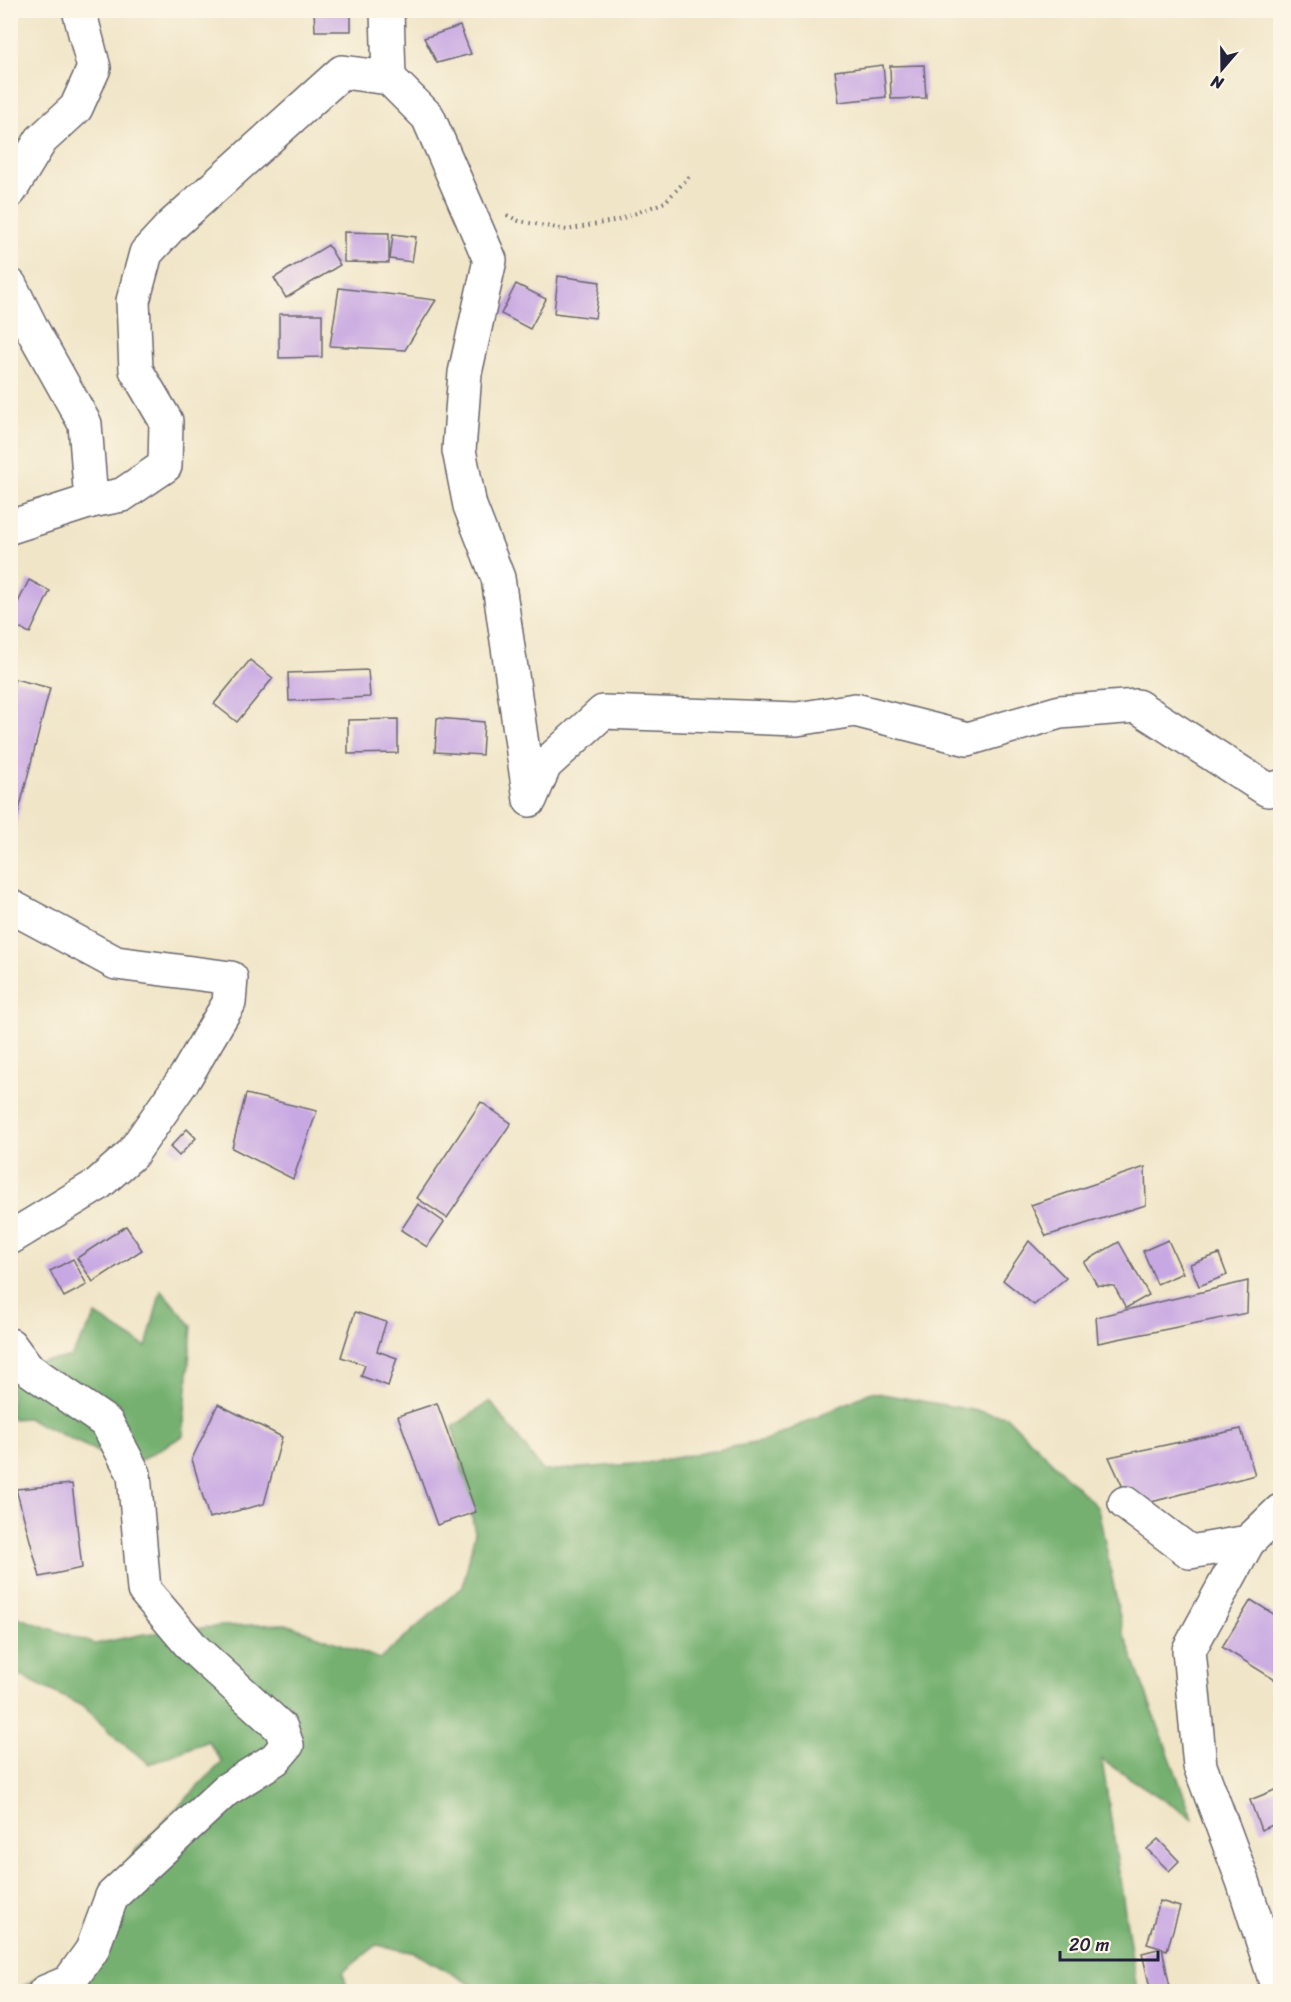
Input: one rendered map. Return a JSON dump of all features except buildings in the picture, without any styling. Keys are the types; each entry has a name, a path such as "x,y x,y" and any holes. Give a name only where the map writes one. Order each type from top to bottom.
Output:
{"street":[{"path":"10,191 41,140 75,108 94,68 79,10"},
{"path":"387,10 389,78"},
{"path":"10,527 92,501 122,495 165,466 166,421 136,370 133,301 146,253 171,226 342,72 389,78 428,117 490,260 465,373 459,450 470,506 498,578 530,800 545,765 603,712 797,719 855,710 968,739 1060,712 1137,706 1268,790 1281,787"},
{"path":"10,285 85,424 92,501"},
{"path":"10,906 116,963 231,978 229,1003 186,1076 132,1154 97,1185 10,1238"},
{"path":"10,1345 27,1368 106,1422 134,1474 144,1590 194,1649 281,1728 286,1745 275,1759 226,1790 112,1896 92,1950 69,1982 45,1992"},
{"path":"1125,1503 1190,1552 1248,1542"},
{"path":"1279,1992 1243,1881 1200,1766 1189,1650 1248,1542 1281,1511"}],"path":[{"path":"461,193 519,221 567,230 618,220 665,202 689,177"}],"green space":[{"path":"161,1290 192,1326 183,1436 129,1467 27,1418 11,1419 11,1367 71,1357 96,1315 146,1347"},
{"path":"871,1392 1006,1416 1098,1508 1123,1632 1193,1819 1102,1760 1137,1991 483,1991 415,1953 377,1945 343,1972 348,1991 16,1991 79,1951 101,1908 135,1851 222,1762 208,1741 150,1764 117,1739 84,1707 11,1671 11,1615 95,1644 144,1634 221,1626 286,1624 380,1659 463,1586 475,1532 453,1427 490,1401 543,1471 647,1463 765,1441"}]}
